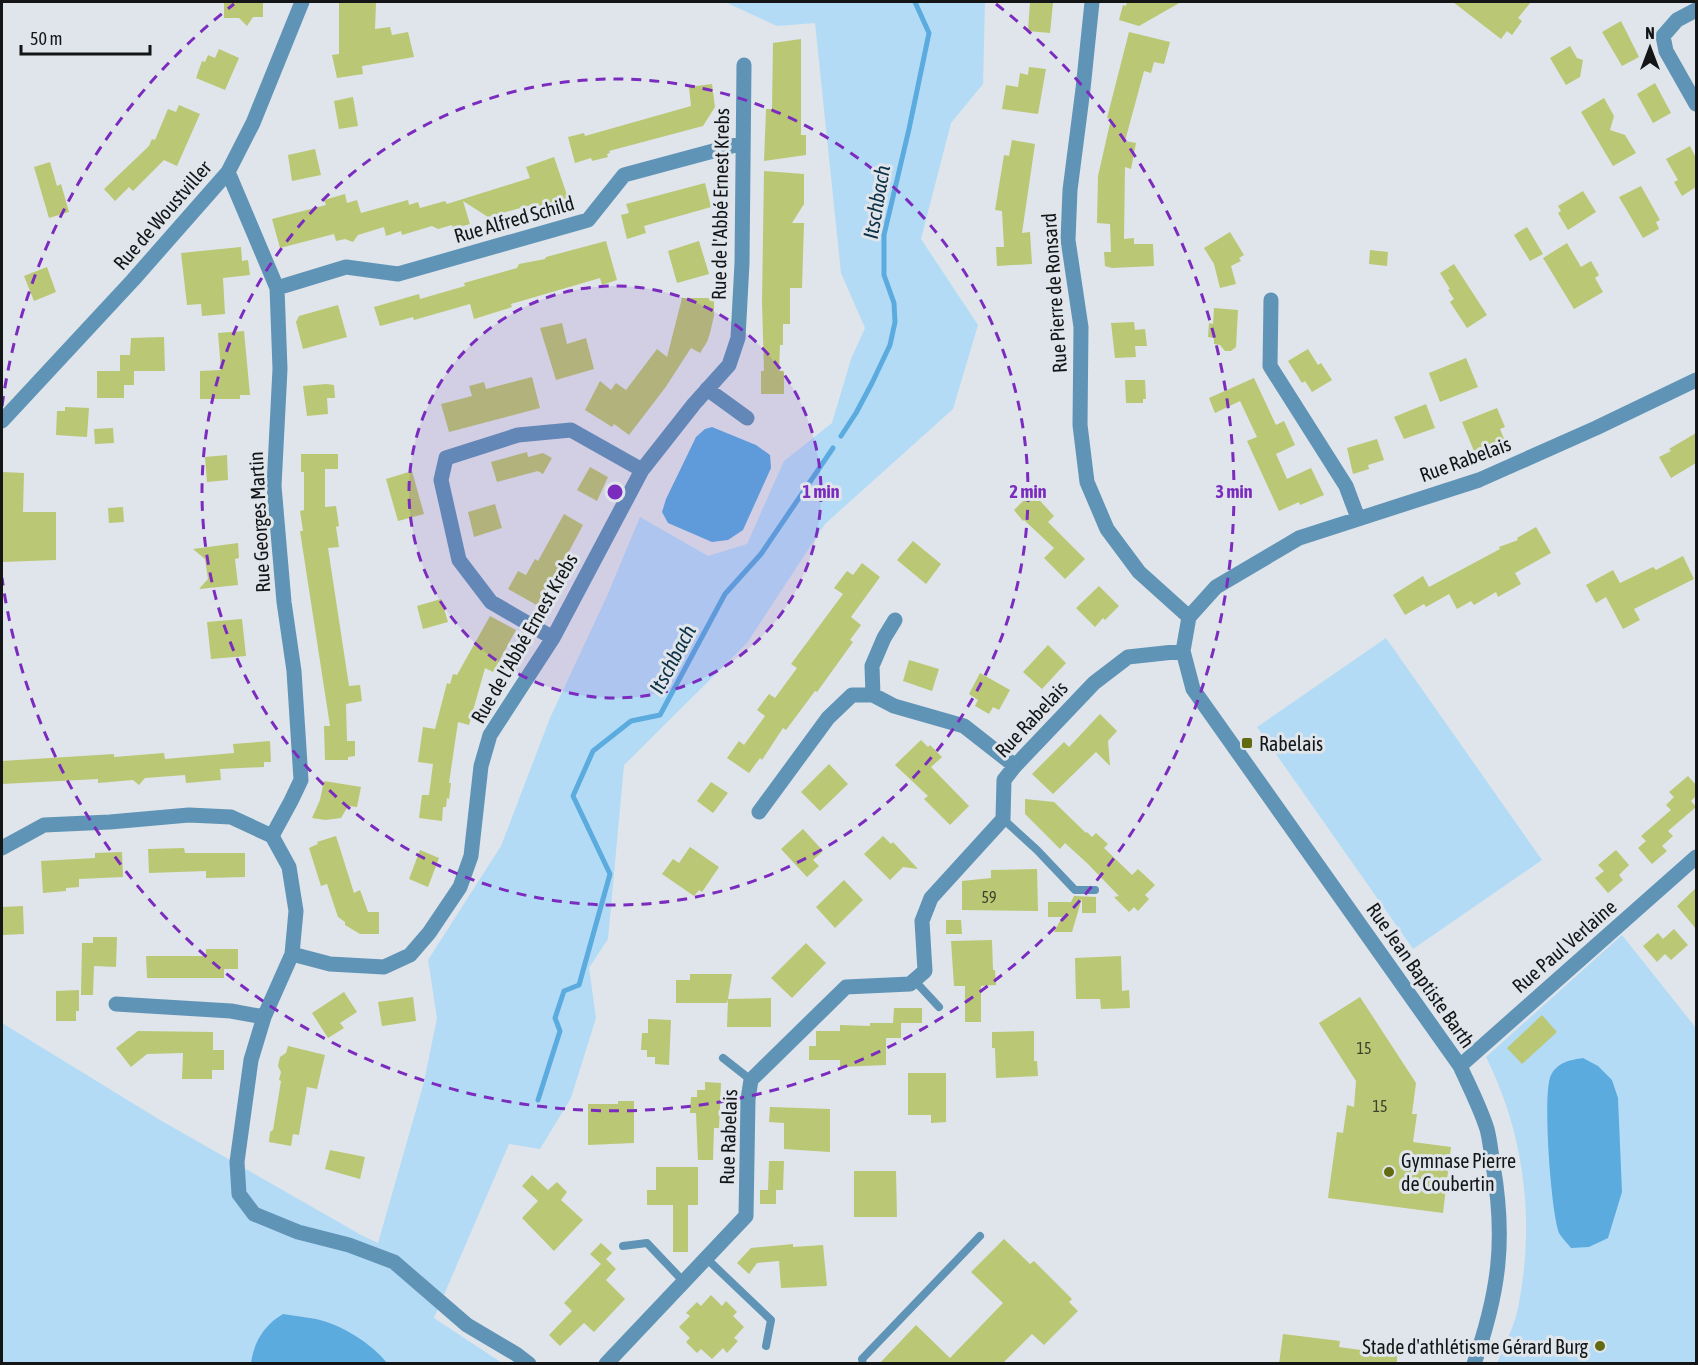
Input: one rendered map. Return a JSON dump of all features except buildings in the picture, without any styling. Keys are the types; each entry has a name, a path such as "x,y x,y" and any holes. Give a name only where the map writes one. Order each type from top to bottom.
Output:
{"street":[{"name":"Rue de Woustviller","path":"2,421 133,280 228,172 253,123 302,2"},
{"name":"Rue Pierre de Ronsard","path":"1092,2 1070,190 1068,240 1081,327 1080,425 1087,482 1107,529 1139,573 1189,617"},
{"path":"1696,10 1677,20 1663,36 1666,51 1696,104"},
{"name":"Rue de l'Abbé Ernest Krebs","path":"292,954 330,964 384,967 410,956 429,933 460,887 471,856 481,766 490,735 553,638 642,470 729,365 738,338 742,263 744,65"},
{"name":"Rue Alfred Schild","path":"277,288 346,267 398,274 588,220 624,175 743,143"},
{"name":"Rue Georges Martin","path":"228,172 277,288 280,369 274,486 284,602 294,671 301,780 272,836"},
{"path":"1271,300 1270,366 1346,486 1358,518"},
{"name":"Rue Rabelais","path":"1189,617 1216,587 1299,538 1479,480 1696,380"},
{"path":"707,390 747,418"},
{"path":"553,638 491,602 459,560 441,480 446,458 518,435 571,430 642,470"},
{"path":"1183,651 1189,617"},
{"path":"873,695 872,666 895,620"},
{"name":"Rue Rabelais","path":"1003,819 1004,780 1094,683 1128,657 1183,651"},
{"name":"Rue Jean Baptiste Barth","path":"1183,651 1193,689 1460,1066 1487,1129 1496,1181 1501,1236 1496,1289 1488,1324 1474,1364"},
{"path":"759,812 828,718 852,695 873,695 894,706 963,726 1015,766"},
{"path":"2,848 44,825 189,815 231,817 272,836 289,867 296,911 292,954 264,1017 251,1060 237,1162 239,1194 254,1214 298,1232 349,1245 394,1262 467,1325 529,1364"},
{"path":"914,980 925,971 922,921 931,898 1003,819"},
{"name":"Rue Paul Verlaine","path":"1460,1066 1696,857"},
{"name":"Rue Rabelais","path":"606,1364 746,1216 748,1100 751,1080 846,987 910,984 914,980"},
{"path":"116,1004 231,1011 264,1017"}],"lane":[{"path":"1003,819 1075,890 1095,890"},
{"path":"914,980 939,1007"},
{"path":"723,1058 751,1080"},
{"path":"863,1364 862,1359 980,1236"},
{"path":"623,1246 647,1243 684,1282"},
{"path":"706,1258 771,1320 766,1346"}],"shaded area":[{"path":"725,2 985,2 983,84 951,123 921,239 978,325 953,409 825,524 747,643 624,765 608,939 589,968 596,1018 571,1098 540,1149 509,1144 434,1318 502,1363 2,1363 2,1023 160,1120 378,1243 424,1082 437,1018 428,960 501,846 550,718 607,596 640,517 708,556 747,544 784,461 832,423 851,359 865,328 841,273 815,23 777,26"},
{"path":"1386,638 1542,860 1413,949 1257,727"},
{"path":"1622,935 1696,1028 1696,1363 1497,1363 1518,1311 1524,1271 1526,1208 1517,1146 1499,1086 1486,1057"}],"water":[{"path":"712,427 756,445 770,455 771,468 743,530 728,540 712,542 668,523 662,512 696,437 705,429"},
{"path":"1583,1058 1598,1066 1612,1080 1618,1098 1622,1192 1608,1238 1589,1247 1571,1248 1559,1233 1553,1202 1547,1127 1548,1086 1551,1075 1557,1067"},
{"path":"283,1314 316,1319 346,1330 364,1342 387,1363 251,1363 261,1335 270,1323"}],"waterway":[{"name":"Itschbach","path":"841,436 872,383 890,345 895,322 894,303 884,275 884,235 929,33 915,2"},
{"name":"Itschbach","path":"538,1100 560,1031 555,1018 564,991 579,985 610,874 573,796 593,751 631,721 660,715 725,594 761,554 833,448"}],"place":[{"name":"Rabelais","path":"1247,743"},
{"name":"Gymnase Pierre de Coubertin","path":"1389,1172"},
{"name":"Stade d'athlétisme Gérard Burg","path":"1600,1346"}]}
